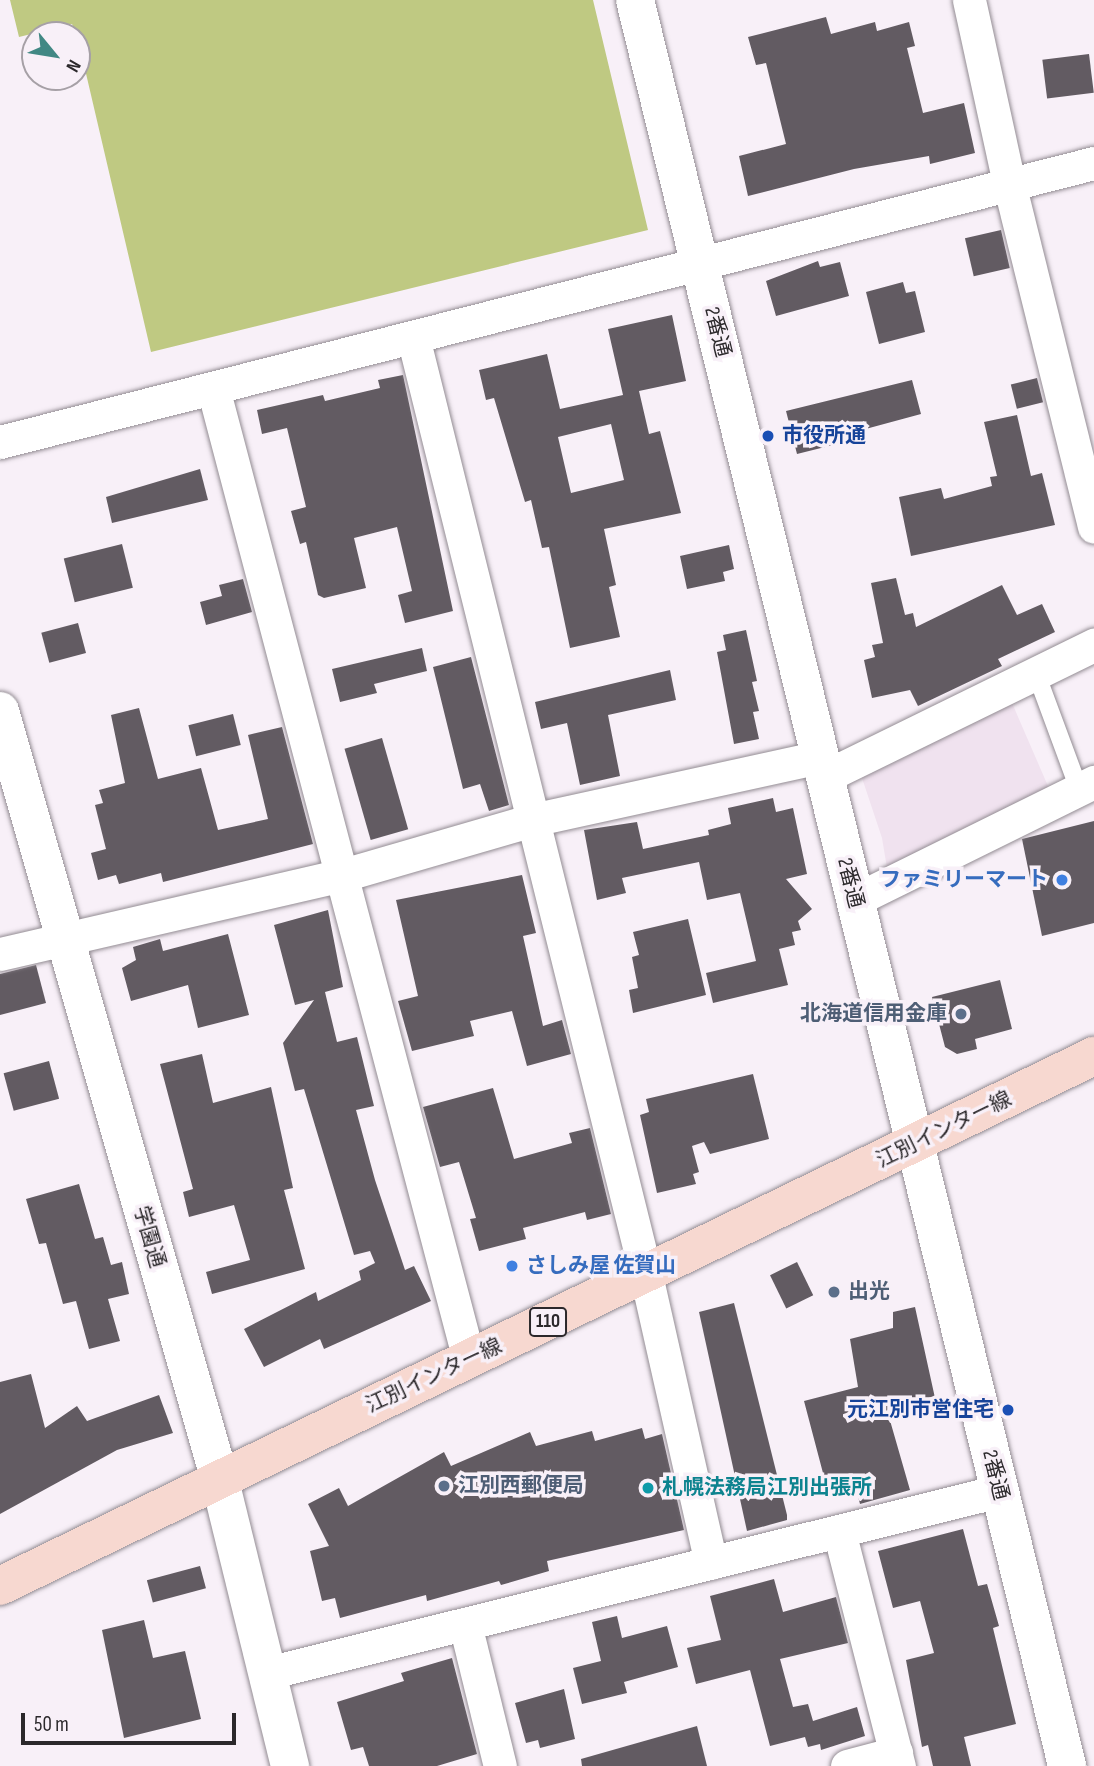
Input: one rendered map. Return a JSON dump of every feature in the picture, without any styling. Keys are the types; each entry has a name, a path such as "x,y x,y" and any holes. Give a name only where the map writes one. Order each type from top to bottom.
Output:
{"main road":[{"name":"江別インター線","path":"0,1586 219,1477 646,1275 1094,1056"}],"street":[{"name":"2番通","path":"635,0 1067,1766"},
{"path":"969,0 1009,183 1094,527"},
{"path":"0,442 701,266 1009,183 1094,163"},
{"path":"413,337 536,820 646,1275 711,1563"},
{"path":"213,387 469,1360"},
{"path":"0,954 342,874 536,820 822,767 1094,645"},
{"name":"学園通","path":"0,711 62,939 219,1477 290,1766"},
{"path":"855,900 1087,785"},
{"path":"267,1673 999,1491"},
{"path":"839,1531 898,1760 847,1766"},
{"path":"465,1624 500,1766"}],"lane":[{"path":"1036,673 1087,785"}],"shaded area":[{"path":"1009,696 1051,793 888,874 882,838 860,772"}],"green space":[{"path":"10,0 593,0 648,230 151,352 90,91 91,21 21,21 19,37"}],"building":[{"path":"826,17 831,34 875,22 877,31 909,22 915,46 907,48 923,113 964,103 975,153 930,164 929,156 854,169 748,196 739,156 786,144 766,63 756,65 748,37"},
{"path":"1089,54 1094,93 1047,98 1042,60"},
{"path":"1001,230 1010,268 974,276 965,238"},
{"path":"818,261 820,267 840,262 849,296 776,316 766,281"},
{"path":"903,282 906,293 915,291 925,332 879,344 866,292"},
{"path":"672,315 686,381 639,391 649,434 660,431 681,513 604,529 616,585 609,587 620,637 570,648 549,547 542,548 531,500 525,502 494,398 486,400 479,370 547,354 560,409 623,395 608,329","holes":["611,424 624,480 571,493 558,437"]},
{"path":"403,375 453,611 405,623 398,595 412,591 397,527 354,538 366,588 324,598 318,595 306,542 300,544 291,511 306,507 287,428 262,434 257,410 323,395 325,401 380,388 378,380"},
{"path":"1037,378 1043,402 1017,409 1011,385"},
{"path":"912,380 921,414 836,437 837,444 797,454 786,411"},
{"path":"1017,415 1031,476 1042,473 1055,525 911,556 899,497 941,488 944,499 992,486 990,477 997,476 984,422"},
{"path":"200,469 208,500 112,523 106,497"},
{"path":"122,544 133,588 75,602 64,559"},
{"path":"729,545 734,569 723,572 725,581 687,589 680,556"},
{"path":"896,578 905,615 913,613 916,627 1002,585 1017,615 1042,604 1055,632 998,659 1002,666 918,706 910,690 872,698 864,660 875,657 872,645 883,643 871,583"},
{"path":"243,579 252,612 206,625 200,602 222,596 219,585"},
{"path":"78,623 86,653 49,663 41,633"},
{"path":"746,630 757,681 752,682 759,711 753,712 759,739 734,744 717,652 726,650 723,635"},
{"path":"422,648 427,671 374,684 377,693 340,702 332,669"},
{"path":"471,657 509,805 489,811 480,784 463,789 433,667"},
{"path":"670,670 676,700 608,715 620,776 580,785 567,723 541,729 535,702"},
{"path":"139,708 158,779 201,768 218,830 268,819 248,735 282,727 313,844 163,882 161,873 119,884 116,875 98,880 91,853 106,849 95,805 103,803 99,790 125,783 111,715"},
{"path":"233,714 241,745 196,756 188,725"},
{"path":"382,738 408,829 371,840 345,749"},
{"path":"773,798 776,812 793,808 807,874 786,879 812,909 798,921 801,930 792,932 795,945 779,949 788,985 713,1003 706,973 756,961 740,893 707,900 699,862 622,878 626,893 597,900 584,830 637,822 643,849 709,835 708,830 731,824 728,808"},
{"name":"ファミリーマート","path":"1094,821 1094,923 1042,936 1022,839"},
{"path":"522,875 536,933 523,936 543,1026 562,1020 571,1054 527,1066 512,1011 470,1021 474,1036 412,1051 398,1001 418,996 396,900"},
{"path":"328,910 343,987 325,992 337,1042 357,1037 374,1106 356,1110 375,1180 405,1270 414,1266 431,1301 324,1349 320,1339 264,1367 244,1329 316,1292 318,1301 361,1280 359,1271 375,1263 370,1251 354,1255 304,1089 295,1091 283,1043 314,1000 295,1005 274,925"},
{"path":"688,919 706,995 633,1013 629,990 638,988 632,957 639,955 633,932"},
{"path":"228,934 249,1015 198,1028 188,985 131,1001 122,968 136,960 133,947 160,939 163,951"},
{"path":"36,965 46,1003 0,1015 0,974"},
{"path":"1000,980 1012,1029 975,1039 977,1049 957,1054 945,1047 932,997"},
{"path":"202,1054 213,1103 271,1087 293,1188 284,1190 305,1269 212,1294 206,1272 250,1260 234,1205 189,1217 183,1192 193,1189 160,1064"},
{"path":"49,1061 59,1099 14,1111 4,1073"},
{"path":"753,1074 769,1139 710,1154 704,1142 692,1146 699,1172 693,1174 696,1184 657,1193 640,1115 649,1112 646,1099"},
{"path":"493,1088 514,1159 572,1143 569,1133 590,1128 611,1214 587,1220 585,1212 523,1228 526,1239 479,1251 470,1219 476,1218 459,1162 440,1167 423,1107"},
{"path":"79,1184 95,1239 103,1237 111,1265 122,1262 129,1294 108,1299 120,1341 89,1349 76,1301 63,1304 46,1243 39,1244 26,1199"},
{"path":"797,1262 813,1295 786,1308 770,1275"},
{"path":"734,1303 787,1515 787,1520 747,1531 699,1312"},
{"path":"915,1307 935,1398 887,1410 910,1490 860,1504 855,1485 828,1492 804,1401 858,1387 850,1339 893,1328 893,1312"},
{"path":"31,1374 45,1428 77,1406 87,1421 159,1395 173,1433 117,1450 0,1514 0,1382"},
{"path":"642,1428 645,1439 662,1434 684,1530 547,1561 549,1571 501,1585 499,1581 427,1601 426,1595 340,1618 335,1598 322,1601 310,1551 329,1546 308,1504 339,1488 348,1506 444,1452 451,1466 530,1432 536,1446 592,1431 595,1441"},
{"path":"963,1529 978,1586 987,1584 999,1626 993,1628 1016,1724 964,1737 971,1766 933,1766 928,1745 922,1747 906,1660 934,1653 920,1601 893,1608 878,1551"},
{"path":"200,1566 206,1588 153,1602 147,1580"},
{"path":"774,1579 783,1612 836,1597 848,1643 780,1659 793,1707 808,1704 813,1721 857,1707 865,1736 821,1750 820,1744 808,1747 805,1737 770,1746 750,1670 696,1684 687,1648 721,1640 710,1596"},
{"path":"617,1616 622,1638 667,1626 678,1667 624,1682 627,1693 582,1704 573,1668 601,1661 592,1622"},
{"path":"144,1620 153,1658 185,1651 201,1719 124,1738 102,1630"},
{"path":"452,1658 477,1754 437,1766 369,1766 363,1747 351,1750 337,1702 404,1681 401,1673"},
{"path":"564,1689 575,1739 540,1748 538,1740 526,1743 515,1703"},
{"path":"697,1726 707,1766 582,1766 581,1759"}],"place":[{"name":"市役所通","path":"768,436"},
{"name":"ファミリーマート","path":"1062,880"},
{"name":"北海道信用金庫","path":"961,1014"},
{"name":"さしみ屋 佐賀山","path":"512,1266"},
{"name":"出光","path":"834,1292"},
{"name":"元江別市営住宅","path":"1008,1410"},
{"name":"江別西郵便局","path":"444,1486"},
{"name":"札幌法務局江別出張所","path":"648,1488"}]}
